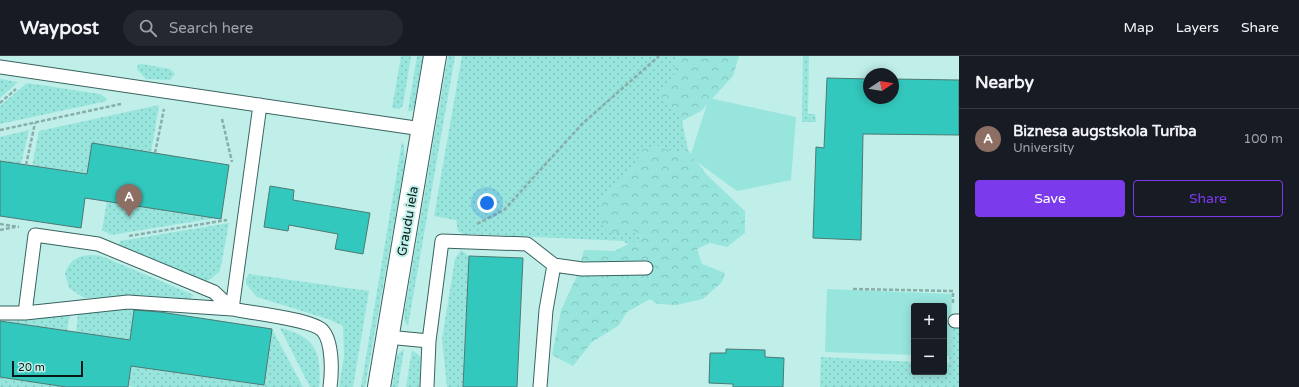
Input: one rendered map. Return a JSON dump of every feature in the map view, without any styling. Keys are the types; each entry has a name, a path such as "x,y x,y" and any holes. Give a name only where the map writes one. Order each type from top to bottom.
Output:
{"main road":[{"name":"Graudu iela","path":"379,387 435,56"}],"lane":[{"path":"0,67 422,129"},
{"path":"232,309 260,105"},
{"path":"25,313 35,235 98,244 214,292 232,309"},
{"path":"427,387 428,341 442,241 527,244 554,265 582,269 646,268"},
{"path":"540,387 546,310 554,265"},
{"path":"0,313 25,313 128,302 232,309 308,323 322,330 329,346 333,371 330,387"},
{"path":"387,337 428,341"}],"path":[{"path":"474,226 504,210 582,124 659,56"},
{"path":"155,153 167,92"},
{"path":"217,99 234,169 250,173"},
{"path":"0,130 125,103"},
{"path":"26,165 36,123"},
{"path":"128,236 245,217"},
{"path":"0,230 19,227"},
{"path":"853,289 953,291 957,321"}],"green space":[{"path":"401,56 411,56 403,105 400,109 392,108"},
{"path":"417,56 423,56 415,106 412,111 408,111"},
{"path":"448,56 455,56 408,326 405,322 404,315"},
{"path":"462,56 679,56 675,63 674,75 661,95 682,121 688,150 678,154 659,146 643,149 635,165 626,177 601,199 612,233 632,230 642,238 630,245 623,241 471,234 470,238 458,231 456,220 434,216"},
{"path":"679,56 739,56 733,76 701,111 682,121 660,95 674,75 675,63"},
{"path":"803,56 809,56 808,114 815,114 816,122 802,122"},
{"path":"142,64 170,69 175,74 170,80 146,79 137,69 138,65"},
{"path":"0,79 18,82 0,98"},
{"path":"27,83 100,94 105,97 107,101 0,124 0,106"},
{"path":"709,98 796,117 791,180 737,191 690,157"},
{"path":"159,105 151,153 92,143 87,174 32,166 39,131"},
{"path":"29,130 21,164 0,161 0,137"},
{"path":"402,142 404,145 405,163 365,387 361,387"},
{"path":"659,146 678,154 688,150 707,175 745,211 745,233 727,247 710,243 697,249 702,264 725,273 722,282 703,299 676,305 658,304 650,299 627,312 618,326 592,342 573,366 552,355 561,310 576,278 584,250 614,251 642,238 632,230 617,233 608,232 602,224 600,208 601,199 626,177 635,165 643,149"},
{"path":"107,201 216,218 111,235 102,230"},
{"path":"229,223 220,271 211,279 206,281 119,245 120,241"},
{"path":"461,250 469,256 463,387 447,387 442,339 455,259"},
{"path":"93,255 101,256 194,295 190,299 135,296 84,298 69,288 65,274 72,261 79,257"},
{"path":"249,274 369,291 353,387 339,387 344,356 343,326 328,319 257,297 246,284 246,279"},
{"path":"827,289 952,294 950,356 947,356 947,303 911,303 911,355 825,352"},
{"path":"134,308 130,340 76,332 78,314"},
{"path":"70,314 67,331 6,322"},
{"path":"951,326 959,326 959,387 820,387 821,357 911,362 911,375 947,375 947,363 949,363"},
{"path":"280,328 292,331 301,336 309,341 314,347 319,364 319,387 310,387"},
{"path":"272,329 303,387 132,387 129,385 131,366 264,385"},
{"path":"404,349 398,387 392,387 397,355"},
{"path":"412,350 421,357 423,387 406,387"},
{"path":"0,377 66,387 0,387"}],"building":[{"path":"827,78 863,79 863,104 899,104 899,79 959,80 959,135 863,134 861,240 813,238 816,147 824,148"},
{"path":"92,143 229,165 221,219 85,198 81,228 0,216 0,161 87,174"},
{"path":"270,186 294,190 293,200 370,213 363,254 335,249 338,234 289,225 288,231 264,227"},
{"path":"469,256 523,258 517,387 463,387"},
{"path":"134,310 160,312 272,329 264,385 131,366 128,387 66,387 0,377 0,321 130,340"},
{"path":"726,349 765,350 765,357 784,358 783,387 733,387 733,384 709,383 710,353 726,353"}],"place":[{"name":"Biznesa augstskola Turība","path":"129,217"}]}
